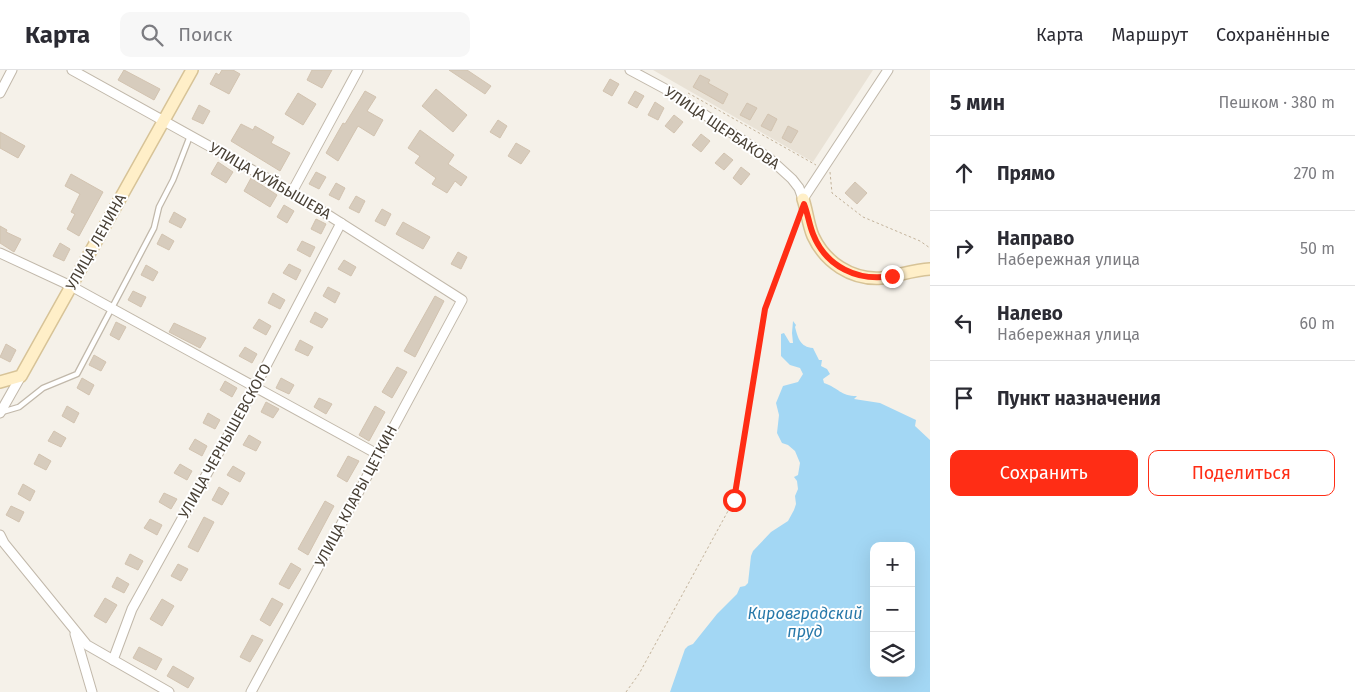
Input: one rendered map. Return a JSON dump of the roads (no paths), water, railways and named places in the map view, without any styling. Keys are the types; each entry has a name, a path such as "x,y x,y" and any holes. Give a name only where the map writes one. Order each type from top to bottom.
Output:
{"main road":[{"name":"УЛИЦА ЛЕНИНА","path":"21,376 192,70"},
{"path":"804,201 812,233 820,248 829,259 847,271 855,275 873,278 930,268"},
{"path":"0,382 21,376"}],"street":[{"path":"0,93 12,70"},
{"name":"УЛИЦА КУЙБЫШЕВА","path":"72,70 292,192 462,300"},
{"path":"292,192 358,70"},
{"name":"УЛИЦА ЩЕРБАКОВА","path":"630,70 677,97 769,158 792,179 799,188 804,201"},
{"path":"804,201 888,70"},
{"name":"УЛИЦА ЧЕРНЫШЕВСКОГО","path":"113,660 132,609 256,387 341,223"},
{"path":"0,253 113,308 379,455"},
{"name":"УЛИЦА КЛАРЫ ЦЕТКИН","path":"251,692 462,300"},
{"name":"УЛИЦА ЛЕНИНА","path":"0,413 21,376"},
{"path":"0,535 4,543 87,645 169,692"},
{"path":"73,630 92,692"}],"lane":[{"path":"0,413 19,407 43,388 77,374 154,228 159,207 173,180 191,135"}],"water":[{"name":"Кировградский пруд","path":"793,321 802,344 813,348 819,360 822,360 821,366 827,369 830,374 823,379 824,383 843,393 857,396 854,399 880,403 916,420 915,426 930,440 930,692 670,692 685,649 693,644 717,614 737,594 740,587 748,583 753,551 771,532 788,521 794,510 796,504 795,496 798,489 797,481 794,477 798,475 800,463 795,451 782,443 777,433 779,415 776,403 783,386 798,382 803,374 800,368 790,365 781,356 781,334 784,333 790,343 793,343"}]}
